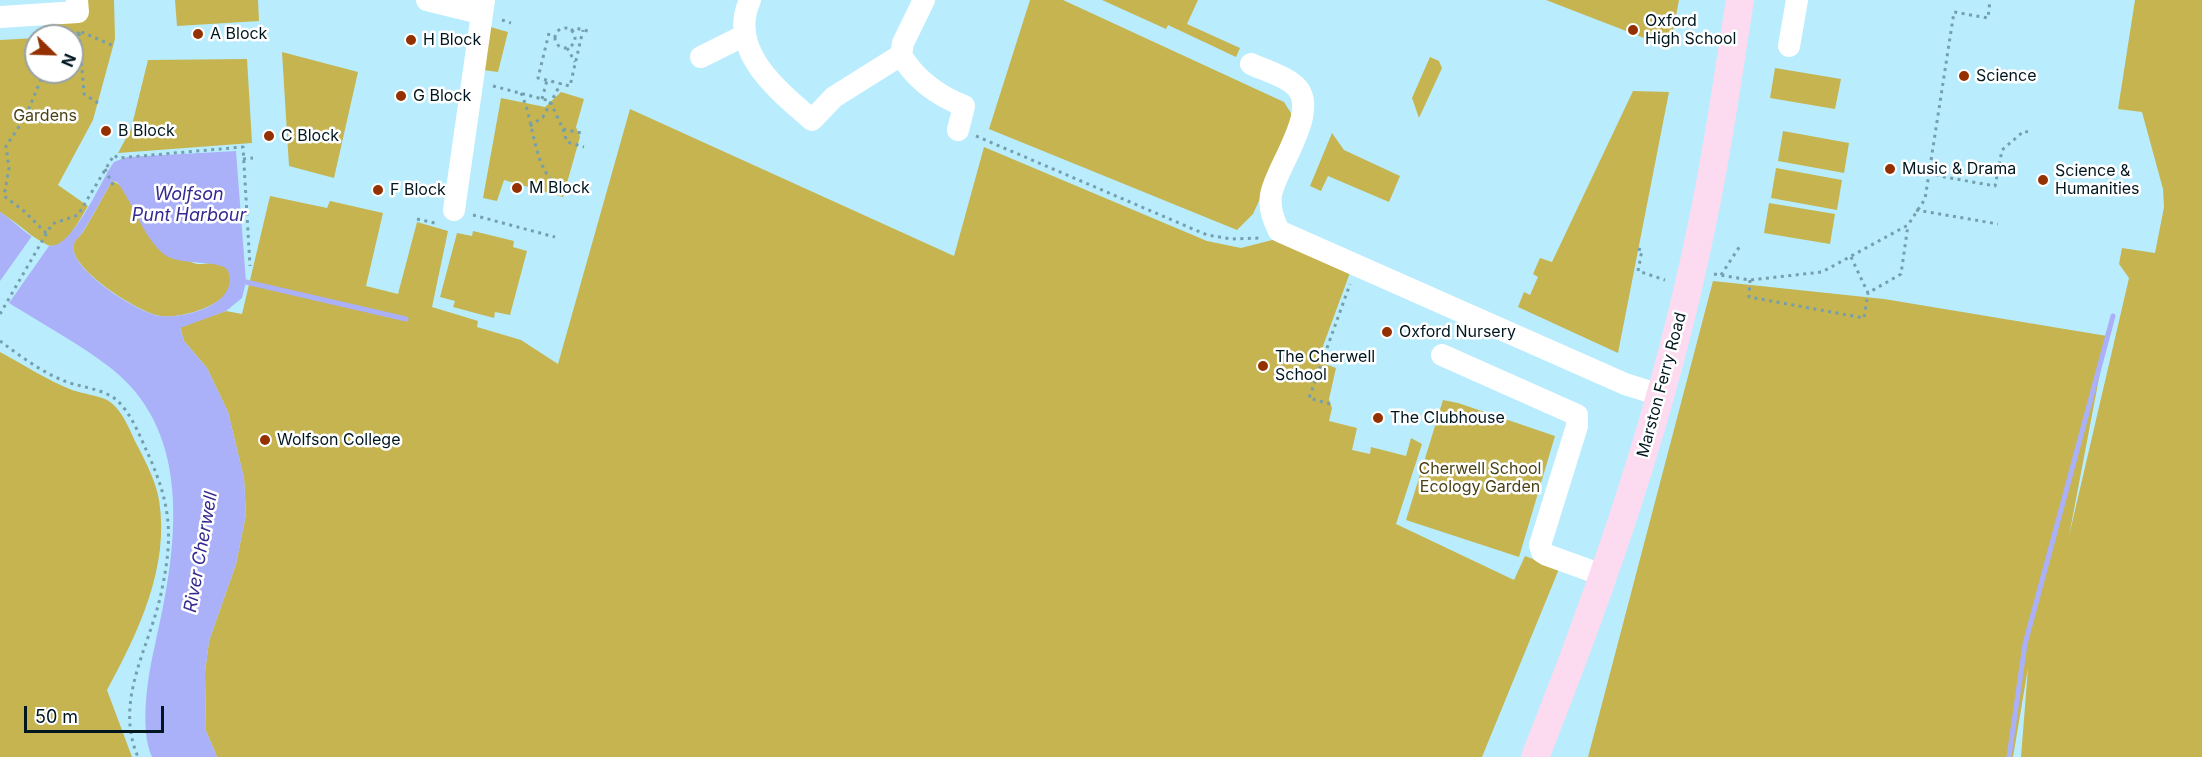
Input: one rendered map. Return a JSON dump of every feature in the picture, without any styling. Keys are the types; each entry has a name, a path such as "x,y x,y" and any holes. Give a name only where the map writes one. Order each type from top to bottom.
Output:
{"main road":[{"name":"Marston Ferry Road","path":"1534,757 1605,576 1660,395 1702,225 1740,0"}],"street":[{"path":"0,17 78,12 77,0"},
{"path":"427,0 482,7 454,210"},
{"path":"750,0 743,14 743,36 768,82 812,120 834,97 901,55 903,43 924,0"},
{"path":"1789,46 1797,0"},
{"path":"702,57 743,36"},
{"path":"901,55 923,81 946,99 973,107 958,130"},
{"path":"1251,64 1295,84 1304,102 1301,124 1271,195 1271,216 1279,231 1625,384 1660,395"},
{"path":"1442,355 1577,416 1577,426 1540,545 1542,552 1547,555 1605,576"}],"path":[{"path":"1868,293 1901,273 1908,225 1924,199 1954,12 1988,18 1990,0"},
{"path":"549,33 538,78 570,86 586,30 575,28 571,31 560,30 556,36 558,46 567,48 576,62"},
{"path":"567,48 574,42 571,31"},
{"path":"98,103 84,94 79,32 114,46"},
{"path":"542,32 556,36"},
{"path":"541,99 547,80"},
{"path":"470,81 550,101"},
{"path":"530,126 543,117 561,83"},
{"path":"39,84 25,118 6,146 9,168 2,194 24,211 47,234"},
{"path":"520,93 529,111 536,152 548,179 560,190"},
{"path":"550,101 567,142 584,147"},
{"path":"563,129 581,133"},
{"path":"1928,174 1995,186 2002,150 2024,131 2031,133"},
{"path":"986,140 1207,235 1256,240 1279,231"},
{"path":"0,314 52,224 78,215 114,155 118,158 243,147 250,266"},
{"path":"243,159 252,158"},
{"path":"105,170 114,187"},
{"path":"454,210 555,237"},
{"path":"1916,210 1998,224"},
{"path":"1706,272 1750,280 1822,272 1908,225"},
{"path":"1721,275 1740,246"},
{"path":"1638,249 1642,250 1638,271 1666,280"},
{"path":"1750,280 1749,297 1864,318 1868,293 1850,256"},
{"path":"1330,404 1308,398 1357,266"},
{"path":"0,341 62,380 114,398 135,425 164,491 169,520 162,592 133,686 127,719 138,757"}],"green space":[{"name":"Gardens","path":"81,0 114,0 115,39 93,120 58,185 88,206 66,239 57,245 48,245 40,241 0,212 0,40 24,39 24,84 84,84 84,24 45,24 44,14"},
{"path":"175,0 258,0 259,21 177,26"},
{"path":"1030,0 1063,0 1284,102 1291,113 1293,127 1253,214 1237,230 989,129"},
{"path":"1102,0 1198,0 1187,24 1240,48 1236,57 1168,25 1166,29"},
{"path":"1546,0 1679,0 1670,48"},
{"path":"2135,0 2202,0 2202,757 2021,757 2028,668 2013,757 1588,757 1713,281 1884,299 2107,336 2069,536 2129,278 2119,264 2122,248 2155,253 2164,207 2163,189 2142,112 2118,109"},
{"path":"487,26 508,32 498,72 483,70"},
{"path":"282,52 358,72 334,178 289,166"},
{"path":"1430,57 1439,61 1442,68 1419,118 1412,98"},
{"path":"247,59 252,143 118,153 131,129 148,60"},
{"path":"1775,68 1841,79 1835,109 1770,98"},
{"path":"1633,91 1669,92 1618,353 1518,307 1524,292 1530,295 1538,277 1533,274 1540,258 1552,262"},
{"path":"561,92 584,99 576,127 580,137 563,197 504,180 497,201 483,198 501,98 545,107"},
{"path":"630,109 954,256 984,147 1207,241 1241,248 1280,238 1351,270 1319,357 1325,364 1336,368 1329,399 1332,408 1329,421 1357,428 1352,450 1370,454 1371,447 1406,456 1411,438 1422,444 1396,524 1514,580 1525,556 1559,569 1482,757 217,757 206,731 205,672 209,641 236,564 246,514 244,478 228,412 207,368 184,341 180,327 226,311 242,314 270,196 327,208 330,201 383,213 366,286 398,294 417,222 448,231 432,307 478,321 477,327 521,340 558,364"},
{"path":"1783,131 1849,143 1844,173 1778,161"},
{"path":"1332,133 1344,150 1400,176 1389,202 1328,176 1321,191 1310,186"},
{"path":"1776,168 1842,180 1837,210 1771,198"},
{"path":"112,181 124,189 143,226 153,238 193,263 217,263 227,268 232,279 229,290 222,298 197,311 183,315 160,316 137,307 92,276 74,253 74,243 83,232"},
{"path":"1769,203 1835,214 1830,244 1764,233"},
{"path":"473,231 514,241 513,247 527,251 510,315 495,312 494,318 453,307 455,301 440,297 457,233 472,236"},
{"path":"0,352 63,386 103,398 117,408 156,486 161,525 156,575 130,646 107,690 132,757 0,757"},
{"name":"Cherwell School Ecology Garden","path":"1443,400 1555,436 1519,557 1406,520"}],"water":[{"path":"236,151 246,282 242,298 226,311 180,328 184,341 207,368 228,412 244,478 246,514 236,564 209,641 205,672 206,731 217,757 152,757 148,745 146,701 152,657 163,609 173,535 173,498 168,462 157,427 139,396 112,369 0,297 0,212 40,242 46,245 56,245 75,228 114,162 127,157","holes":["112,181 117,182 151,240 165,255 180,260 218,265 228,271 230,283 218,301 196,312 160,316 122,299 92,277 81,265 75,254 74,244"]}],"pier":[{"path":"32,236 49,246 9,303 0,297 0,281"}],"waterway":[{"path":"246,282 406,319"},
{"path":"2009,757 2025,644 2113,316"}],"place":[{"name":"Oxford High School","path":"1633,30"},
{"name":"A Block","path":"198,34"},
{"name":"H Block","path":"411,40"},
{"name":"Science","path":"1964,76"},
{"name":"G Block","path":"401,96"},
{"name":"B Block","path":"106,131"},
{"name":"C Block","path":"269,136"},
{"name":"Music & Drama","path":"1890,169"},
{"name":"Science & Humanities","path":"2043,180"},
{"name":"M Block","path":"517,188"},
{"name":"F Block","path":"378,190"},
{"name":"Oxford Nursery","path":"1387,332"},
{"name":"The Cherwell School","path":"1263,366"},
{"name":"The Clubhouse","path":"1378,418"},
{"name":"Wolfson College","path":"265,440"}],"water label":[{"name":"Wolfson Punt Harbour","path":"189,205"},
{"name":"River Cherwell","path":"201,552"}]}
